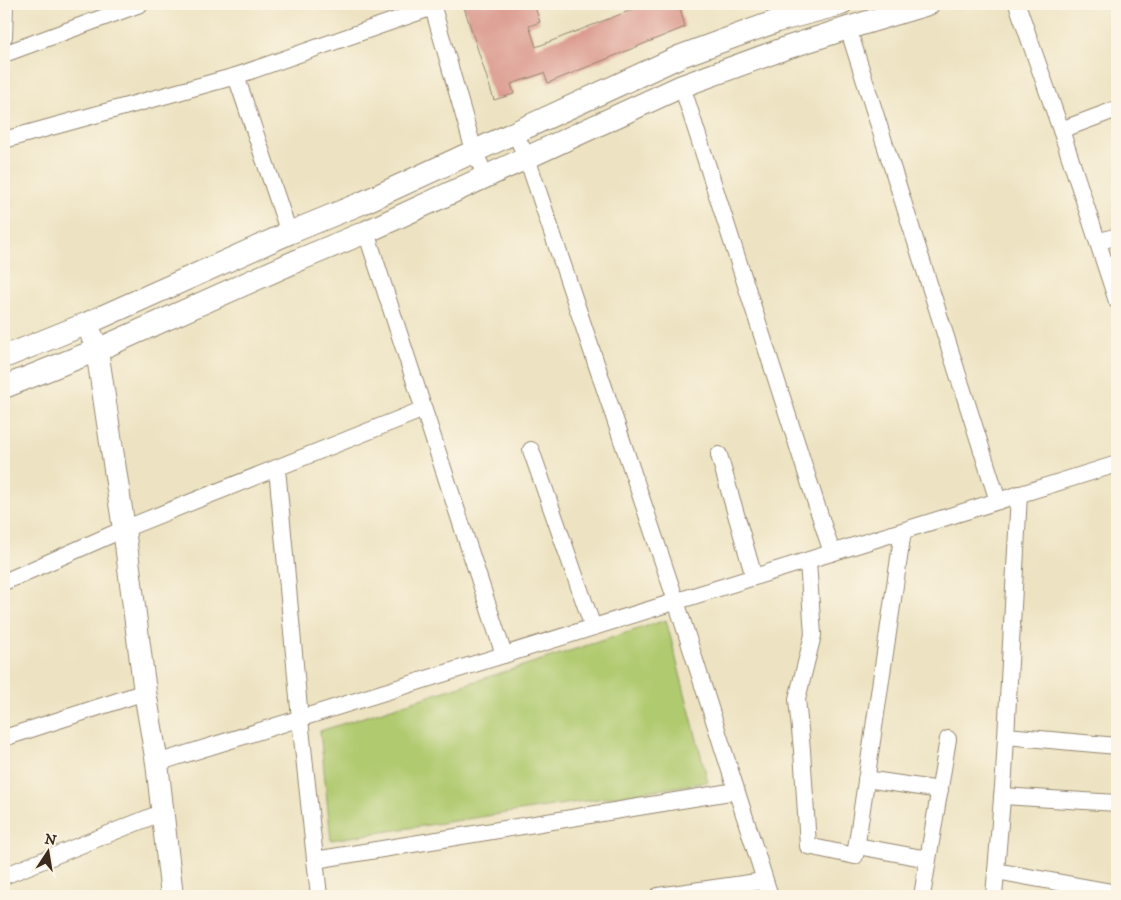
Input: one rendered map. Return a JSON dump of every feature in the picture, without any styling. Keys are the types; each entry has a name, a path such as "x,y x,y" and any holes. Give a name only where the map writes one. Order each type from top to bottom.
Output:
{"main road":[{"path":"4,357 88,323 289,232 362,203 681,56 778,22 841,4"},
{"path":"4,387 97,350 301,258 366,232 682,86 786,48 928,4"},
{"path":"88,323 97,350 124,529 163,812 172,896"}],"street":[{"path":"4,4 4,36"},
{"path":"4,54 140,4"},
{"path":"1017,4 1117,301"},
{"path":"4,140 236,76 432,5 474,151 486,177"},
{"path":"848,28 998,501"},
{"path":"236,76 289,232"},
{"path":"682,86 832,553"},
{"path":"1061,130 1117,109"},
{"path":"515,133 526,158 676,601 767,888 658,896"},
{"path":"366,232 504,655"},
{"path":"1098,242 1117,236"},
{"path":"4,582 124,529 424,409"},
{"path":"531,450 593,627"},
{"path":"719,455 754,577"},
{"path":"156,763 1117,464"},
{"path":"276,468 319,896"},
{"path":"994,896 1006,736 1019,494"},
{"path":"808,561 812,635 797,699 808,846 855,856 903,531"},
{"path":"4,738 145,692"},
{"path":"1006,736 1117,746"},
{"path":"922,896 948,739"},
{"path":"866,779 940,790"},
{"path":"315,860 736,791"},
{"path":"1002,796 1117,803"},
{"path":"4,876 163,812"},
{"path":"856,846 928,860"},
{"path":"996,871 1117,893"}],"green space":[{"path":"666,620 708,782 331,840 320,731"}],"building":[{"path":"463,4 534,4 540,22 529,26 536,47 647,4 679,4 685,27 548,83 544,73 511,84 514,94 494,100"}]}
